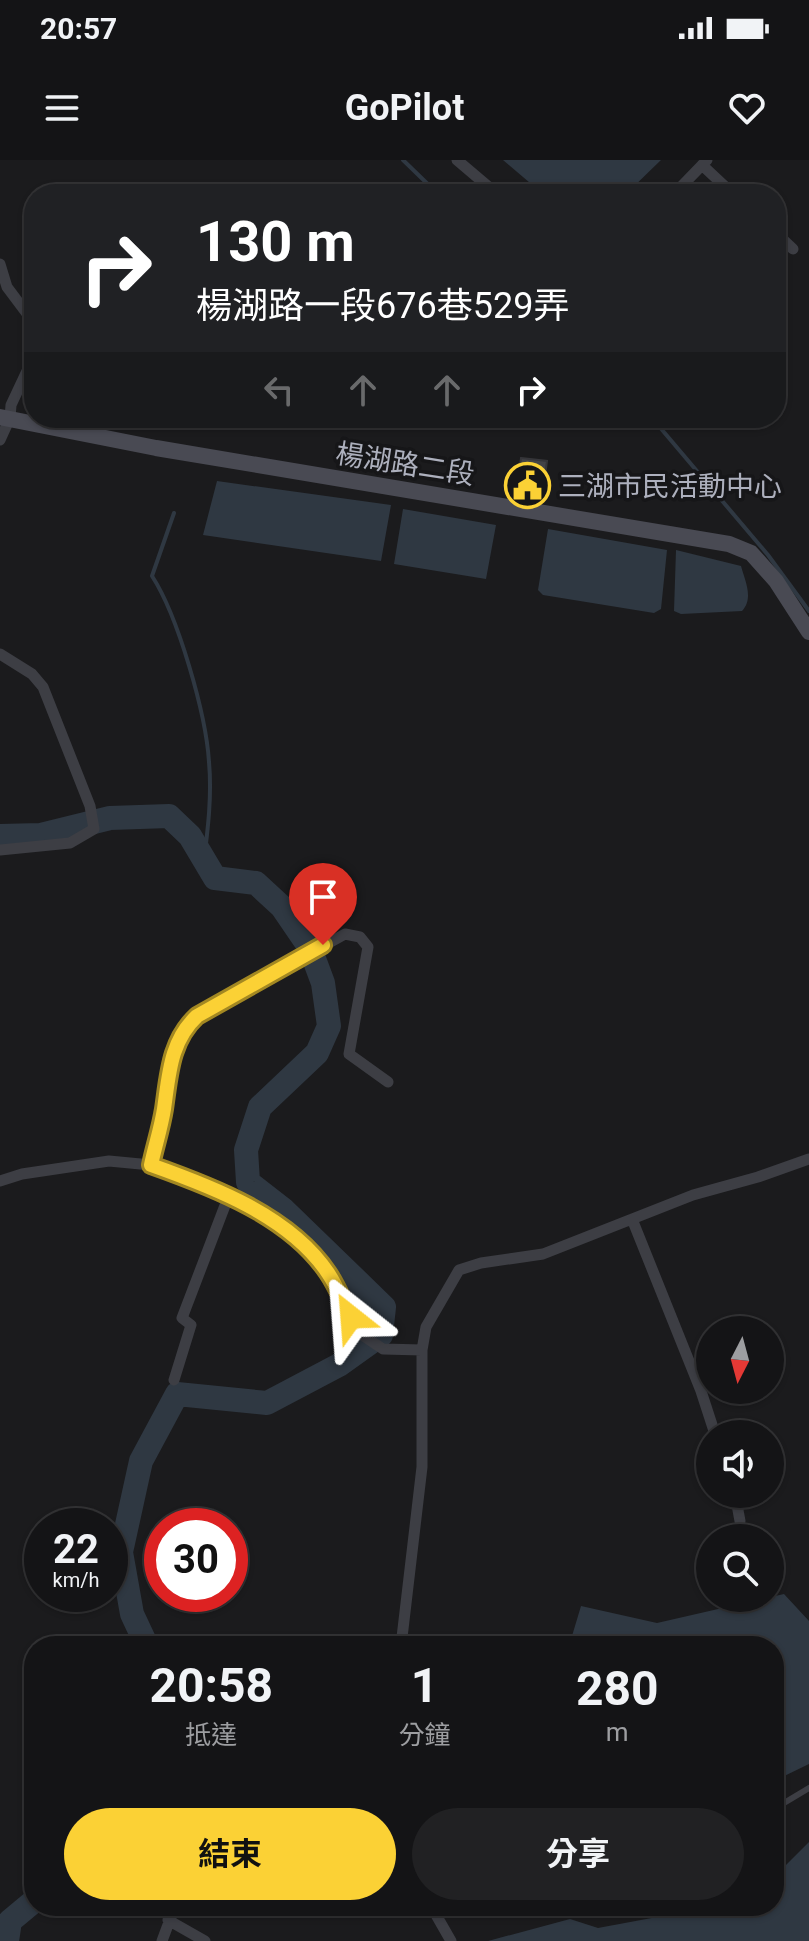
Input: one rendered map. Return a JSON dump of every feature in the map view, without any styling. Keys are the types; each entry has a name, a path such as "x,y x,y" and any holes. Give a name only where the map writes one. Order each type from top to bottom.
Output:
{"street":[{"path":"457,160 485,184"},
{"path":"683,184 704,162 724,184"},
{"path":"786,242 793,249"},
{"path":"0,264 7,287 24,310"},
{"path":"0,440 5,418 24,377"},
{"name":"楊湖路二段","path":"58,428 260,466 729,544 751,553 776,581 809,632"},
{"path":"0,654 32,674 43,687 90,806 94,829 70,843 0,850"},
{"path":"151,1165 171,1060 187,1025 197,1016 345,934 360,937 368,947 349,1054 388,1082"},
{"path":"402,1636 422,1467 422,1350 426,1327 459,1270 481,1263 543,1254 693,1195 809,1159"},
{"path":"0,1181 22,1174 109,1161 151,1165 229,1195 296,1237 328,1272 365,1337 383,1349 422,1350"},
{"path":"174,1380 191,1325 182,1318 229,1195"},
{"path":"632,1219 710,1420"},
{"path":"738,1508 740,1521"},
{"path":"162,1941 170,1916"},
{"path":"437,1916 451,1941"},
{"path":"168,1920 205,1941"}],"lane":[{"path":"784,1803 809,1788"}],"shaded area":[{"path":"503,160 661,160 636,184 531,184"},
{"path":"217,481 391,505 381,561 203,535"},
{"path":"403,509 496,525 486,579 394,564"},
{"path":"548,529 667,550 661,609 654,613 543,595 538,590"},
{"path":"676,550 741,566 748,595 742,611 681,614 674,611"},
{"path":"784,1594 809,1621 809,1764 784,1776 784,1636 572,1636 581,1606 657,1623 705,1612 784,1612"},
{"path":"809,1842 809,1941 488,1941 570,1919 598,1928 662,1916 784,1916 784,1867"}],"building":[{"name":"三湖市民活動中心","path":"521,458 547,461 545,476 539,478 536,498 516,495"}],"waterway":[{"path":"403,160 428,184"},
{"path":"660,428 768,555 809,611"},
{"path":"174,513 152,576 181,640 207,742 210,787 204,860"},
{"path":"0,836 41,835 110,818 169,816 190,836 215,878 256,883 282,907 310,948 323,983 329,1026 317,1053 260,1107 246,1150 248,1182 284,1210 384,1307 381,1335 339,1365 267,1403 177,1394 141,1461 121,1552 132,1614 142,1636"},
{"path":"7,1941 10,1921 24,1909"}],"place":[{"name":"三湖市民活動中心","path":"527,486"}],"route":[{"path":"323,945 197,1016 187,1025 171,1060 151,1165 229,1195 296,1237 328,1272 351,1317"}]}
